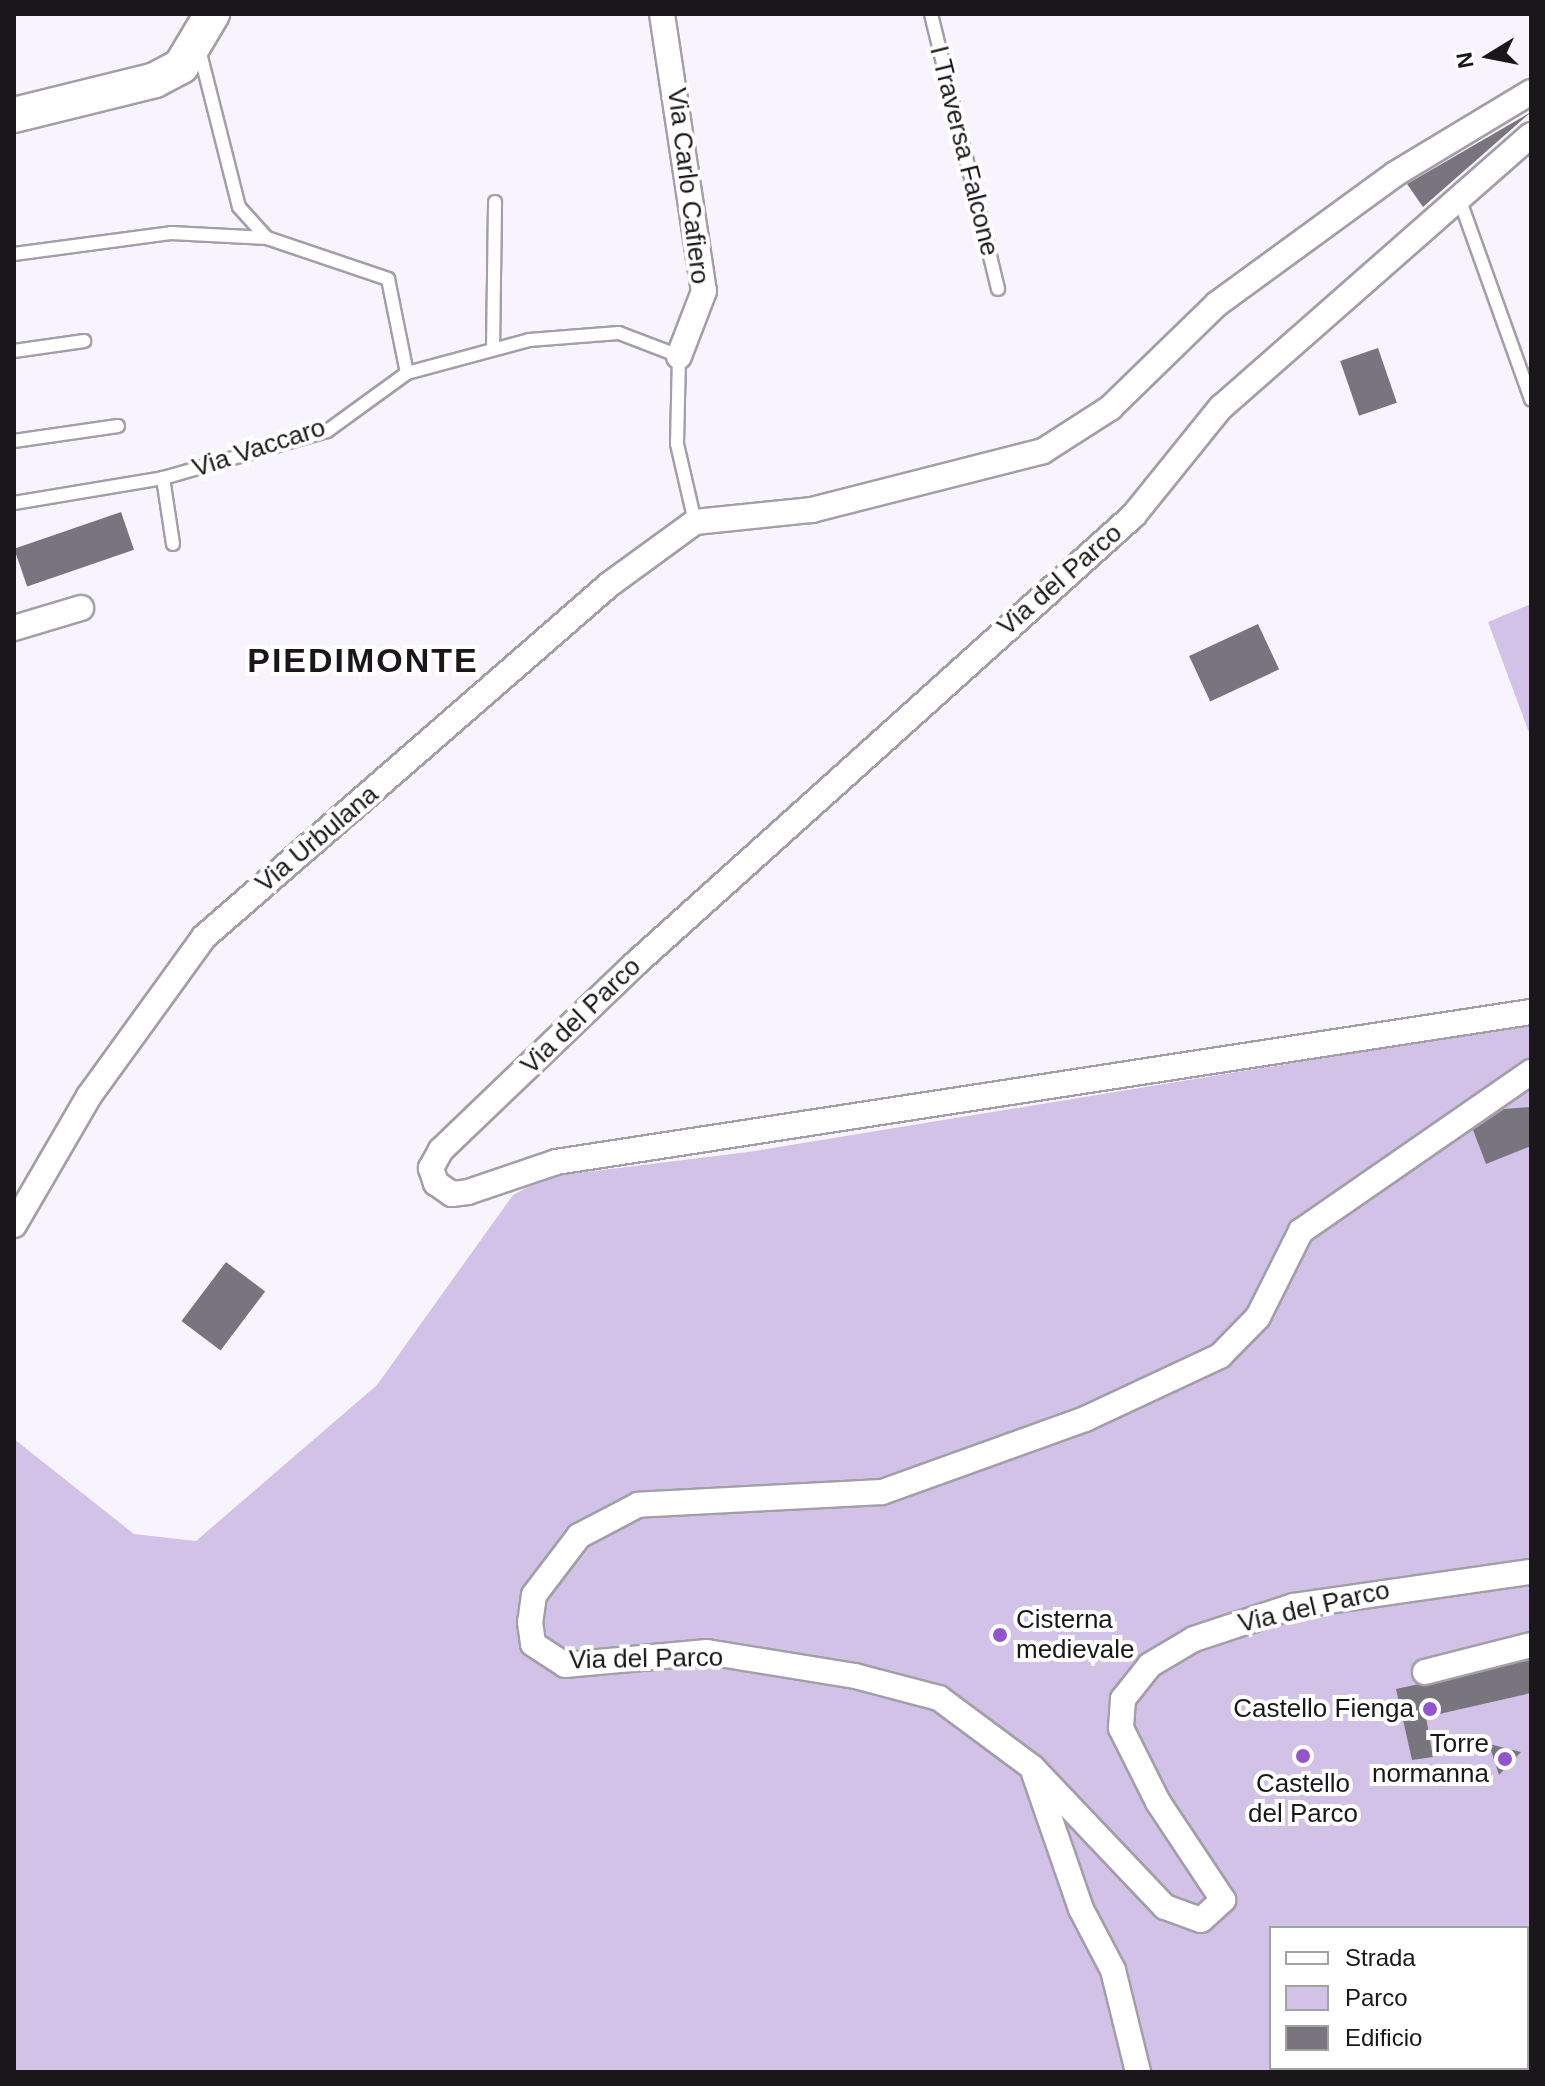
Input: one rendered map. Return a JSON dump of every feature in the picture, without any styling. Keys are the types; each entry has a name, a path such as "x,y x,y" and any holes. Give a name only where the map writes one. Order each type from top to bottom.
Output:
{"main road":[{"path":"14,115 155,80 198,46 212,14"}],"street":[{"name":"Via Carlo Cafiero","path":"662,14 704,291 679,356"},
{"path":"695,522 812,510 1043,451 1110,408 1217,304 1395,174 1531,92"},
{"name":"Via del Parco","path":"1531,135 1221,407 1134,515 635,964 441,1150 431,1168 436,1183 452,1194 468,1192 556,1162 1531,1012"},
{"name":"Via Urbulana","path":"14,1225 89,1096 204,937 457,723 525,651 695,522"},
{"path":"14,628 81,608"},
{"name":"Via del Parco","path":"1531,1072 1301,1231 1258,1317 1220,1356 1085,1419 882,1492 638,1505 579,1536 534,1595 533,1644 565,1665 707,1652 855,1676 939,1698 1032,1767 1165,1907 1201,1920 1223,1900 1158,1802 1121,1728 1123,1699 1140,1674 1194,1639 1294,1606 1531,1572"},
{"path":"1425,1672 1531,1645"},
{"path":"1032,1767 1081,1909 1113,1970 1138,2072"}],"lane":[{"name":"I Traversa Falcone","path":"931,14 998,289"},
{"path":"198,46 239,207 267,238"},
{"path":"1459,198 1531,399"},
{"path":"493,349 495,202"},
{"path":"14,254 171,233 267,238 388,279 407,373 493,349 619,333 679,356 677,444 695,522"},
{"path":"14,351 84,341"},
{"name":"Via Vaccaro","path":"173,544 163,478 327,431 407,373"},
{"path":"14,441 118,426"},
{"path":"14,503 163,478"}],"green space":[{"path":"1531,604 1531,738 1488,622"},
{"path":"1531,1024 1531,2072 14,2072 14,1439 134,1534 196,1541 377,1385 513,1195 562,1175 748,1152"}],"building":[{"path":"1531,112 1423,207 1407,184"},
{"path":"1378,348 1397,403 1359,416 1340,361"},
{"path":"121,512 134,550 27,587 14,549"},
{"path":"1258,624 1279,669 1210,701 1189,656"},
{"path":"1531,1107 1531,1146 1486,1164 1473,1130 1504,1109"},
{"path":"226,1262 265,1291 221,1351 181,1321"},
{"name":"Castello Fienga","path":"1531,1660 1531,1693 1426,1717 1433,1757 1412,1760 1396,1689"},
{"name":"Torre normanna","path":"1489,1744 1521,1752 1499,1775"}],"place":[{"name":"Cisterna medievale","path":"1000,1635"},
{"name":"Castello Fienga","path":"1430,1709"},
{"name":"Castello del Parco","path":"1303,1756"},
{"name":"Torre normanna","path":"1505,1759"}],"district":[{"name":"PIEDIMONTE","path":"363,661"}]}
